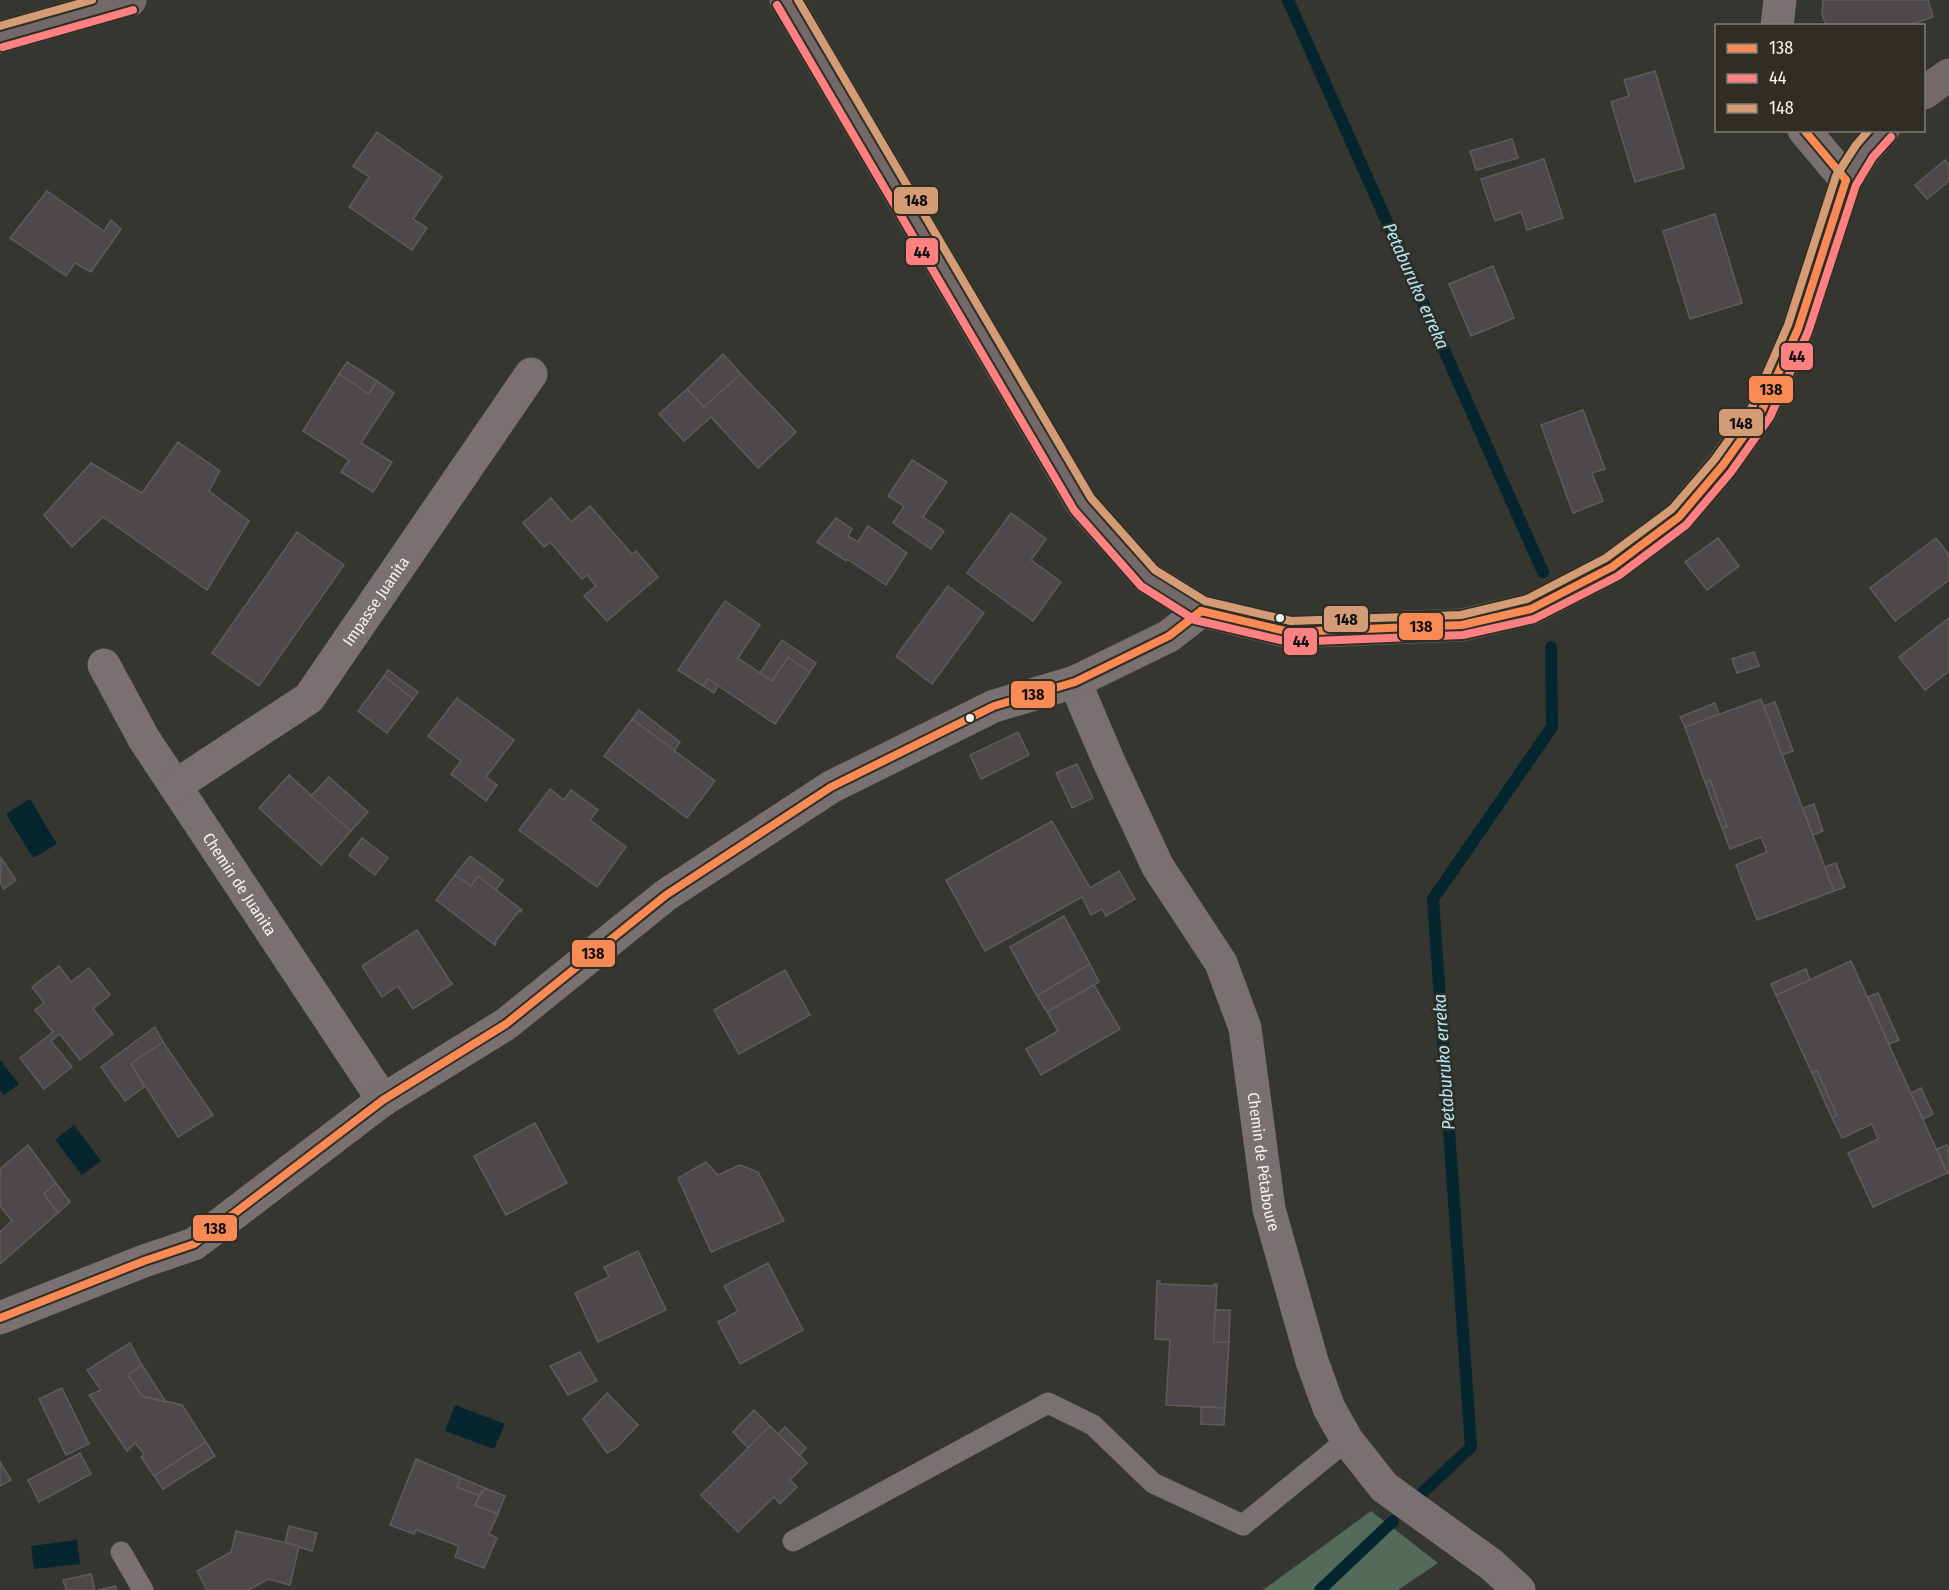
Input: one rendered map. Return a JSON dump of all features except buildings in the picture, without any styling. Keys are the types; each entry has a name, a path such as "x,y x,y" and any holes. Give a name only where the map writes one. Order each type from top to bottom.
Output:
{"street":[{"path":"0,37 130,0"},
{"path":"786,0 1082,504 1148,578 1201,611 1290,632 1462,625 1531,609 1612,567 1679,517 1723,465 1761,411 1798,329 1846,180 1865,151 1881,132"},
{"path":"1778,24 1780,0"},
{"path":"1925,92 1949,75"},
{"path":"1805,132 1846,180"},
{"name":"Impasse Juanita","path":"175,786 309,698 531,374"},
{"path":"0,1318 144,1261 194,1244 383,1100 506,1024 666,895 831,787 994,706 1075,682 1169,636 1201,611"},
{"name":"Chemin de Juanita","path":"104,665 144,739 383,1100"},
{"name":"Chemin de Pétaboure","path":"1075,682 1158,867 1221,963 1245,1028 1269,1209 1312,1362 1329,1408 1347,1440 1384,1487 1492,1565 1519,1590"}],"lane":[{"path":"793,1541 1048,1403 1093,1425 1153,1483 1243,1525 1347,1440"},
{"path":"121,1552 143,1590"}],"green space":[{"path":"1371,1511 1438,1563 1398,1590 1263,1590"}],"water":[{"path":"30,799 57,844 33,858 6,814"},
{"path":"0,1060 19,1084 4,1095 0,1090"},
{"path":"74,1125 101,1161 82,1175 55,1140"},
{"path":"455,1405 505,1424 494,1449 445,1431"},
{"path":"77,1540 80,1564 34,1569 31,1546"}],"waterway":[{"name":"Petaburuko erreka","path":"1288,0 1543,572"},
{"name":"Petaburuko erreka","path":"1422,1493 1471,1447 1433,899 1552,727 1551,647"},
{"name":"Petaburuko erreka","path":"1320,1590 1393,1521"}],"transit line":[{"name":"148","path":"0,26 92,0"},
{"name":"148","path":"798,0 1091,498 1155,570 1205,601 1291,621 1461,615 1527,599 1606,558 1672,509 1715,459 1752,407 1788,325 1836,176 1867,132"},
{"name":"44","path":"777,5 1074,510 1141,586 1195,620 1289,642 1463,635 1534,619 1618,576 1686,525 1731,472 1770,417 1808,332 1856,185 1873,157 1891,137"},
{"name":"44","path":"3,47 133,10"},
{"name":"138","path":"1806,132 1846,180"},
{"name":"138","path":"1201,611 1290,632 1462,625 1531,609 1612,567 1679,517 1723,465 1761,412 1798,329 1846,180"},
{"name":"138","path":"0,1318 144,1261 194,1244 383,1100 506,1024 666,895 831,787 994,706 1075,682 1169,636 1201,611"}]}
